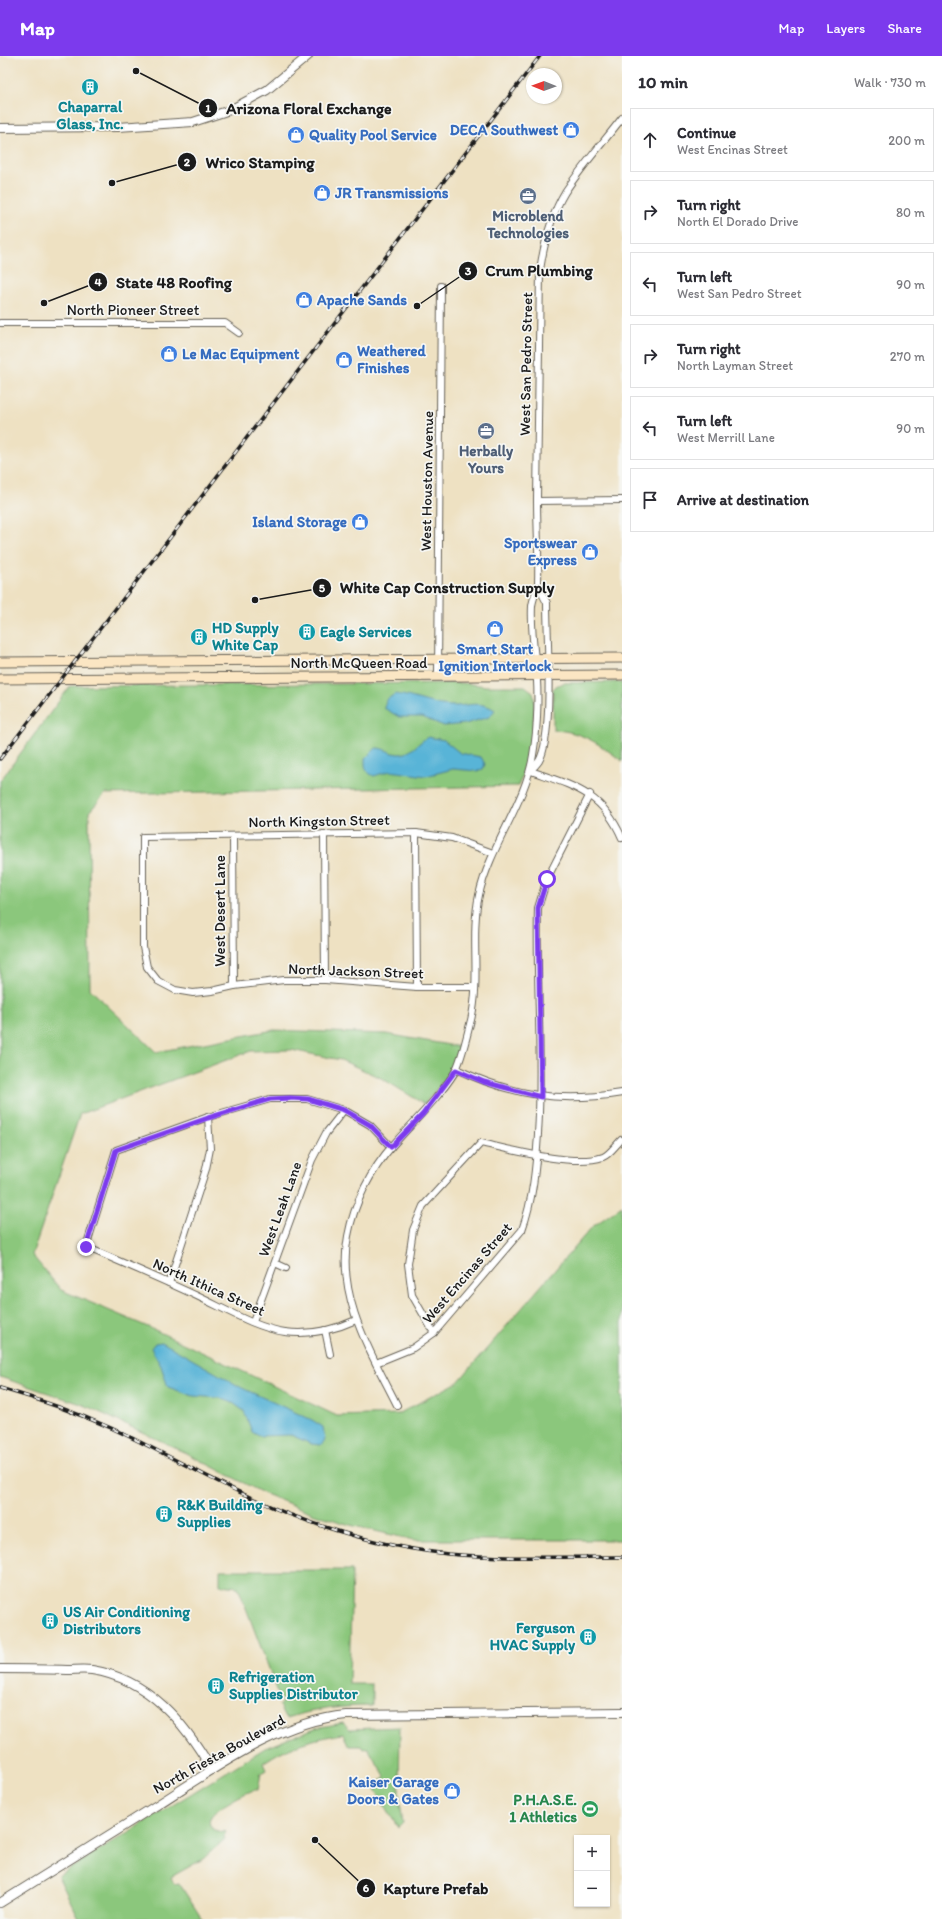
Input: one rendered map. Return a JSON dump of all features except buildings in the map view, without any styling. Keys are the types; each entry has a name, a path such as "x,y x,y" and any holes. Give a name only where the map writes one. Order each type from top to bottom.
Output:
{"main road":[{"name":"North McQueen Road","path":"0,662 622,658"},
{"path":"229,661 230,678"},
{"name":"North McQueen Road","path":"0,679 622,675"}],"street":[{"path":"0,128 118,127 193,122 230,110 267,90 308,56"},
{"name":"West San Pedro Street","path":"398,1405 356,1320 349,1292 346,1262 348,1237 354,1212 365,1187 391,1147 423,1114 456,1070 471,1018 475,987 475,919 479,893 492,852 530,771 536,730 536,675 533,648 532,603 538,586 537,501 540,270 543,246 554,214 565,192 622,118"},
{"name":"West Houston Avenue","path":"438,676 441,286"},
{"name":"North Pioneer Street","path":"0,323 225,323 239,333"},
{"path":"537,501 622,500"},
{"name":"West San Pedro Street","path":"530,771 539,761 545,742 548,721 547,603 538,586"},
{"path":"530,771 590,794 607,812 622,838"},
{"name":"West Encinas Street","path":"376,1363 413,1348 434,1333 522,1230 528,1214 537,1156 541,1097 538,908 547,879 590,794"},
{"path":"416,833 417,987"},
{"name":"North Kingston Street","path":"143,837 416,833 452,838 492,852"},
{"path":"324,834 325,980"},
{"name":"West Desert Lane","path":"233,836 234,986"},
{"name":"North Jackson Street","path":"143,837 143,946 147,967 158,981 175,990 193,992 212,991 234,986 284,980 325,980 417,987 475,987"},
{"path":"456,1070 484,1082 541,1097 565,1099 622,1093"},
{"path":"168,1283 206,1169 210,1149 208,1118 270,1099 308,1099 344,1110 370,1125 391,1147"},
{"name":"West Leah Lane","path":"253,1322 312,1160 326,1133 344,1110"},
{"name":"North Ithica Street","path":"208,1118 116,1150 86,1247 253,1322 284,1332 315,1332 340,1327 356,1320"},
{"path":"434,1333 412,1295 408,1264 413,1230 423,1206 481,1143 537,1156 577,1159 604,1157 621,1140"},
{"path":"274,1263 286,1268"},
{"path":"325,1330 330,1354"},
{"path":"0,1669 92,1670 129,1681 154,1697 178,1720 200,1749 212,1770"},
{"name":"North Fiesta Boulevard","path":"0,1902 212,1770 278,1733 331,1716 622,1712"}],"green space":[{"path":"622,682 622,761 598,744 582,736 553,730 553,689 556,686 563,683"},
{"path":"463,683 486,686 525,686 533,692 534,713 532,742 528,759 518,786 105,794 89,812 90,989 156,1052 274,1030 386,1034 461,1047 446,1078 424,1104 383,1079 341,1060 291,1050 251,1051 80,1114 32,1255 61,1290 155,1330 337,1416 398,1414 458,1382 592,1227 622,1206 622,1391 620,1395 622,1397 622,1540 413,1540 350,1525 315,1514 265,1494 176,1448 84,1405 0,1377 0,781 70,686"},
{"path":"220,1570 352,1570 349,1684 372,1684 372,1706 329,1709 308,1712 287,1718 283,1715 279,1705 282,1703 238,1587 220,1585"},
{"path":"343,1723 350,1729 400,1727 399,1794 403,1823 398,1828 373,1786 385,1777 368,1748 363,1749 361,1746 349,1746 343,1734 321,1738 291,1747 263,1763 266,1770 261,1773 258,1790 249,1792 228,1803 216,1811 210,1818 209,1822 212,1828 222,1832 226,1831 224,1835 225,1839 203,1859 171,1877 174,1884 179,1883 202,1919 79,1919 58,1876 265,1748 315,1728"}],"water":[{"path":"395,694 440,705 485,705 495,710 489,717 465,724 444,726 422,717 399,717 384,708 386,700"},
{"path":"428,737 444,740 460,753 481,757 485,764 483,769 477,771 453,769 426,776 390,771 374,776 366,769 365,759 376,748 403,754"},
{"path":"162,1342 242,1388 312,1420 323,1427 325,1440 321,1445 311,1444 291,1435 259,1436 252,1432 244,1411 233,1403 220,1398 193,1396 168,1387 161,1366 151,1348 155,1343"}],"railway":[{"path":"0,759 540,56"},
{"path":"0,1388 56,1406 111,1428 264,1504 325,1527 366,1539 407,1548 470,1556 622,1557"}],"place":[{"name":"Arizona Floral Exchange","path":"136,71"},
{"name":"Chaparral Glass, Inc.","path":"90,87"},
{"name":"DECA Southwest","path":"571,130"},
{"name":"Quality Pool Service","path":"296,135"},
{"name":"Wrico Stamping","path":"112,183"},
{"name":"JR Transmissions","path":"322,193"},
{"name":"Microblend Technologies","path":"528,196"},
{"name":"Apache Sands","path":"304,300"},
{"name":"State 48 Roofing","path":"44,303"},
{"name":"Crum Plumbing","path":"417,306"},
{"name":"Le Mac Equipment","path":"169,354"},
{"name":"Weathered Finishes","path":"344,360"},
{"name":"Herbally Yours","path":"486,431"},
{"name":"Island Storage","path":"360,522"},
{"name":"Sportswear Express","path":"590,552"},
{"name":"White Cap Construction Supply","path":"255,600"},
{"name":"Smart Start Ignition Interlock","path":"495,629"},
{"name":"Eagle Services","path":"307,632"},
{"name":"HD Supply White Cap","path":"199,637"},
{"name":"R&K Building Supplies","path":"164,1514"},
{"name":"US Air Conditioning Distributors","path":"50,1621"},
{"name":"Ferguson HVAC Supply","path":"588,1637"},
{"name":"Refrigeration Supplies Distributor","path":"216,1686"},
{"name":"Kaiser Garage Doors & Gates","path":"452,1791"},
{"name":"P.H.A.S.E. 1 Athletics","path":"590,1809"},
{"name":"Kapture Prefab","path":"315,1840"}],"route":[{"path":"86,1247 116,1150 208,1118 270,1099 308,1099 344,1110 370,1125 391,1147 423,1114 456,1070 484,1082 541,1097 537,935 538,908 547,879"}]}
